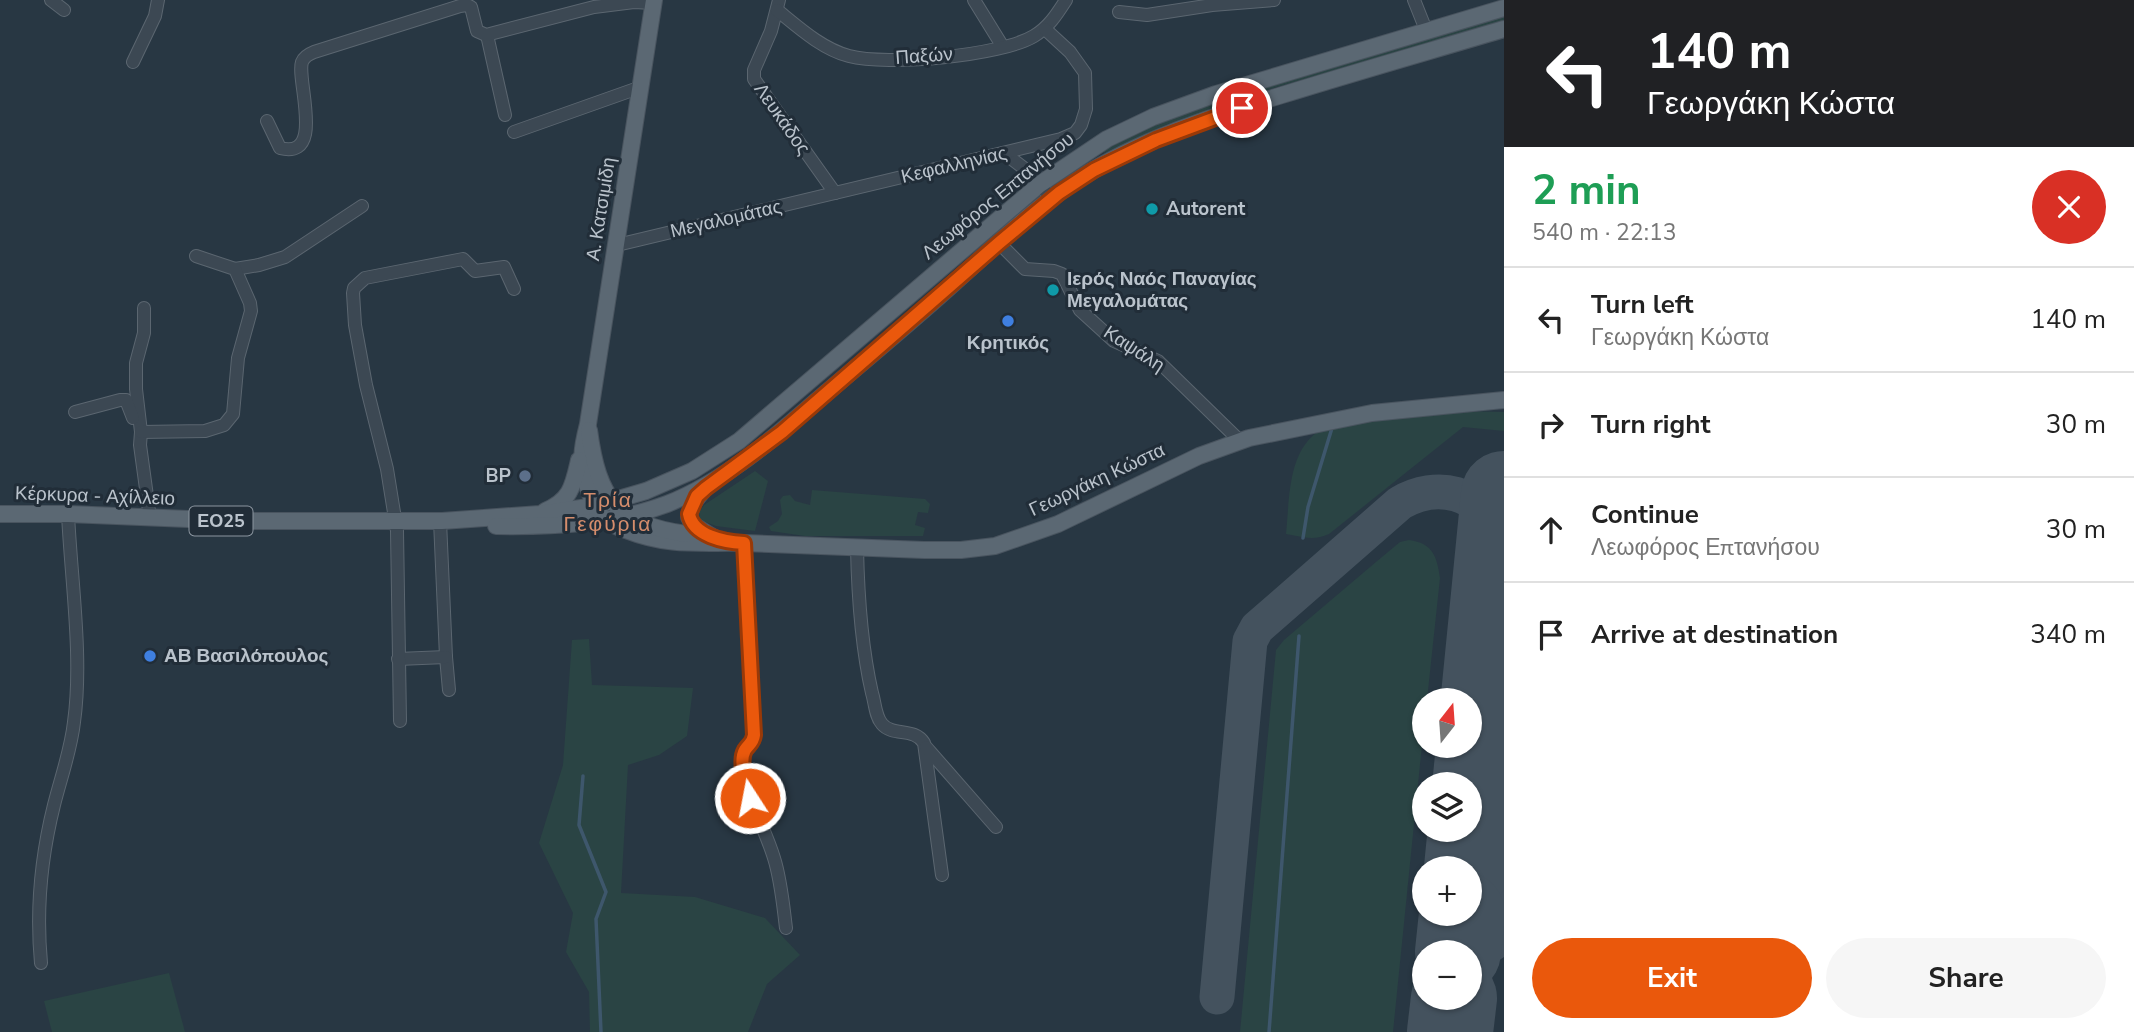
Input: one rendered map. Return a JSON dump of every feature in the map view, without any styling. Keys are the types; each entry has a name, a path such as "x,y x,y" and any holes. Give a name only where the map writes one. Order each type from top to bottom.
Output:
{"main road":[{"name":"Α. Κατσιμίδη","path":"600,513 582,466 581,450 588,424 617,245 653,2"},
{"name":"Λεωφόρος Επτανήσου","path":"609,495 630,497 692,471 739,441 1040,184 1087,151 1153,117 1225,91 1504,8"},
{"name":"Λεωφόρος Επτανήσου","path":"625,515 667,504 715,480 782,432 999,243 1052,199 1094,170 1196,124 1504,29"},
{"name":"Γεωργάκη Κώστα","path":"600,513 630,531 661,541 721,545 739,543 961,550 995,546 1058,524 1199,456 1240,441 1372,413 1473,402 1504,402"},
{"name":"Α. Κατσιμίδη","path":"588,424 594,463 609,495"},
{"path":"540,514 561,503 571,491 581,450"},
{"path":"714,538 694,525 689,514 697,496 715,480"},
{"path":"609,495 625,515"},
{"name":"Κέρκυρα - Αχίλλειο","path":"441,521 508,527 561,524 600,513 609,495"},
{"name":"Κέρκυρα - Αχίλλειο","path":"0,514 395,521 441,521 540,514 625,515"},
{"name":"Γεωργάκη Κώστα","path":"625,515 653,527 739,543"}],"street":[{"path":"51,0 64,10"},
{"path":"133,62 155,16 158,0"},
{"path":"974,0 1003,47"},
{"name":"Παξών","path":"778,5 807,33 837,51 862,58 923,58 1003,47 1029,39 1045,29 1066,0"},
{"path":"1119,12 1147,15 1212,5 1274,0"},
{"path":"1415,0 1426,30"},
{"path":"267,121 280,148 293,149 300,142 308,117 301,65 306,57 314,52 464,5 472,9 479,34 487,35 594,7 653,2"},
{"name":"Λευκάδος","path":"778,5 771,31 754,70 754,79 835,193"},
{"name":"Κεφαλληνίας","path":"835,193 1061,139 1075,133 1081,125 1086,109 1085,73 1070,52 1045,29"},
{"path":"487,35 505,116"},
{"path":"514,132 641,87"},
{"path":"1004,153 1018,162 1052,199"},
{"name":"Μεγαλομάτας","path":"617,245 835,193"},
{"path":"196,256 235,269 271,262 285,257 362,206"},
{"name":"Καψάλη","path":"999,243 1026,269 1062,274 1080,310 1114,341 1158,361 1240,441"},
{"path":"400,721 398,556 395,521 387,469 359,349 354,288 365,278 463,259 475,271 504,267 514,289"},
{"path":"140,439 224,425 233,414 238,358 251,311 235,269"},
{"path":"144,307 144,333 136,363 137,407 150,518"},
{"path":"75,412 126,400 140,439"},
{"path":"41,963 38,930 42,877 52,817 72,735 76,699 77,669 68,514"},
{"path":"441,521 449,690"},
{"path":"739,543 754,735 743,759 750,798 774,857 786,928"},
{"path":"857,548 865,662 878,718 887,728 919,736 925,747 996,827"},
{"path":"398,659 446,657"},
{"path":"925,747 942,875"}],"green space":[{"path":"1504,16 1504,22 1273,88 1168,124 1104,153 1103,151 1140,131 1207,104"},
{"path":"1457,411 1504,412 1504,431 1463,427 1329,534 1313,538 1286,534 1293,471 1298,457 1316,433 1330,425"},
{"path":"755,471 768,481 755,531 716,526 700,520 699,512 704,505"},
{"path":"812,490 925,499 930,504 928,513 918,512 915,525 925,528 923,536 805,536 771,531 769,527 778,521 782,514 780,500 783,496 790,495 795,501 810,505"},
{"path":"1409,540 1429,548 1440,578 1428,688 1412,688 1412,758 1421,758 1419,772 1412,772 1412,842 1393,1032 1240,1032 1276,650 1284,640 1400,542"},
{"path":"589,639 592,685 693,688 687,736 659,755 628,765 621,893 695,897 765,918 800,955 767,984 748,1032 590,1032 589,992 566,952 573,913 539,843 563,765 572,640"},
{"path":"169,973 185,1032 52,1032 44,1001"}],"waterway":[{"path":"1303,538 1308,507 1332,428"},
{"path":"1269,1032 1299,636"},
{"path":"583,776 579,825 606,892 596,919 601,1032"}],"taxiway":[{"path":"1217,997 1250,641 1257,628 1400,503 1414,496 1442,492 1456,494 1480,508 1495,535 1497,569"},
{"path":"1493,602 1504,566"},
{"path":"1472,842 1475,860 1483,877 1504,899"},
{"path":"1482,951 1504,936"}],"runway":[{"path":"1468,856 1504,494"},
{"path":"1459,940 1461,926"},
{"path":"1450,1032 1453,1010"}],"place":[{"name":"Autorent","path":"1152,209"},
{"name":"Ιερός Ναός Παναγίας Μεγαλομάτας","path":"1053,290"},
{"name":"Κρητικός","path":"1008,321"},
{"name":"BP","path":"525,476"},
{"name":"ΑΒ Βασιλόπουλος","path":"150,656"}],"district":[{"name":"Τρία Γεφύρια","path":"608,512"}],"route":[{"path":"750,798 743,759 747,747 754,739 744,543 714,538 694,525 689,514 697,496 782,432 1059,193 1094,170 1156,140 1242,108"}]}
